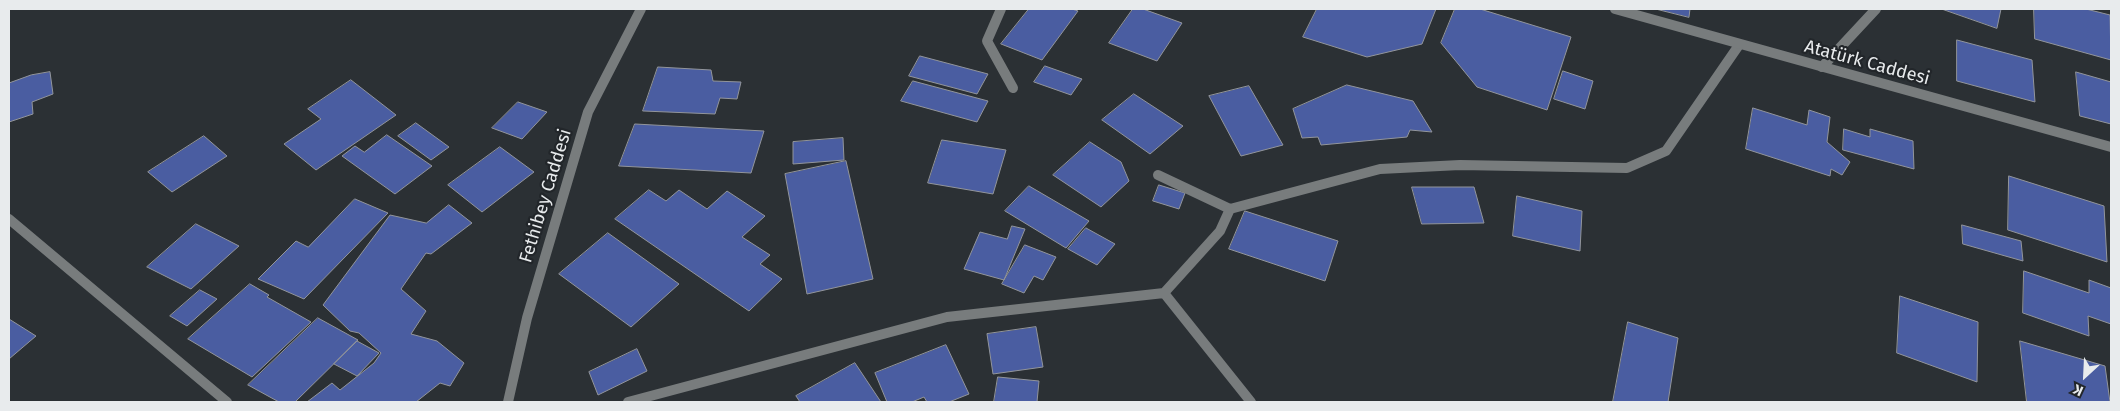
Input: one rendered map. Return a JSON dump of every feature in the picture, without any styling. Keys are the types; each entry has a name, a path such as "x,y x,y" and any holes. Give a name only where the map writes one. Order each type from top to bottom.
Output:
{"street":[{"name":"Fethibey Caddesi","path":"508,402 527,318 588,112 641,9"},
{"path":"1001,9 987,41 1013,88"},
{"name":"Atatürk Caddesi","path":"1614,9 2111,147"},
{"path":"1822,67 1876,9"},
{"path":"1158,175 1230,209 1380,169 1460,165 1627,168 1666,151 1739,45"},
{"path":"628,402 947,317 1164,293 1220,231 1230,209"},
{"path":"9,219 227,402"},
{"path":"1164,293 1251,402"}],"building":[{"path":"1029,9 1072,9 1078,11 1042,60 1001,44"},
{"path":"1133,9 1143,9 1182,23 1157,61 1109,43"},
{"path":"1317,9 1436,9 1422,44 1367,57 1303,37"},
{"path":"1455,9 1480,9 1571,37 1547,110 1477,87 1441,43"},
{"path":"1656,9 1690,9 1689,17"},
{"path":"1942,9 2001,9 1997,28"},
{"path":"2034,9 2086,9 2110,15 2111,60 2035,39"},
{"path":"1957,40 2032,60 2035,102 1957,81"},
{"path":"920,56 988,74 977,94 909,76"},
{"path":"1045,66 1082,79 1071,95 1034,82"},
{"path":"658,67 711,70 713,81 741,82 737,99 720,98 715,114 643,111"},
{"path":"1563,71 1593,81 1585,109 1554,99"},
{"path":"50,72 53,94 32,102 33,114 9,122 9,83 31,75"},
{"path":"2076,72 2111,82 2111,124 2080,116"},
{"path":"351,80 396,115 316,170 284,144 321,119 308,109"},
{"path":"913,81 988,101 977,122 901,101"},
{"path":"1347,85 1413,101 1432,132 1410,130 1407,137 1321,145 1318,137 1302,138 1293,109"},
{"path":"1249,86 1283,145 1241,156 1209,96"},
{"path":"1134,94 1183,126 1150,154 1102,120"},
{"path":"518,102 547,112 522,139 492,128"},
{"path":"1753,108 1807,125 1809,110 1830,117 1827,142 1850,162 1842,175 1831,169 1830,176 1746,149"},
{"path":"416,123 449,147 431,160 398,136"},
{"path":"635,124 764,131 751,173 619,166"},
{"path":"1844,129 1870,137 1870,129 1913,141 1914,169 1843,150"},
{"path":"387,135 432,166 395,194 342,156 355,146 364,152"},
{"path":"204,136 227,156 172,192 148,172"},
{"path":"843,138 844,160 793,164 793,142"},
{"path":"942,140 1006,150 993,194 928,183"},
{"path":"1090,142 1121,162 1129,181 1101,207 1053,175"},
{"path":"500,147 534,172 482,212 448,185"},
{"path":"846,161 873,279 807,294 785,174"},
{"path":"2009,176 2104,206 2107,262 2008,230"},
{"path":"1159,185 1185,193 1179,209 1153,201"},
{"path":"1029,186 1089,221 1066,248 1005,211"},
{"path":"1412,187 1474,187 1484,223 1422,224"},
{"path":"649,190 666,201 679,190 707,209 727,191 765,216 742,237 770,255 760,264 782,279 749,311 615,219"},
{"path":"1517,196 1582,211 1580,251 1513,236"},
{"path":"355,199 388,213 304,299 258,279 296,241 308,247"},
{"path":"449,205 472,223 431,254 426,253 401,289 426,311 411,334 437,341 464,363 450,386 440,383 416,402 307,402 332,383 340,390 374,363 381,353 359,333 350,331 323,305 390,215 426,223"},
{"path":"1245,211 1338,241 1325,281 1229,249"},
{"path":"196,224 239,246 191,289 147,267"},
{"path":"1962,225 2021,241 2023,261 1963,244"},
{"path":"1012,226 1025,229 1004,280 964,269 980,232 1007,239"},
{"path":"1086,228 1115,244 1097,265 1068,249"},
{"path":"608,233 679,284 631,327 559,274"},
{"path":"1025,245 1056,257 1043,280 1034,276 1024,293 1002,284"},
{"path":"2024,271 2089,293 2089,280 2111,288 2111,324 2088,316 2089,336 2023,313"},
{"path":"250,284 269,295 267,297 311,322 252,377 188,339"},
{"path":"200,290 217,299 187,326 170,316"},
{"path":"1900,296 1978,322 1977,382 1897,353"},
{"path":"318,318 358,340 295,402 279,402 248,385"},
{"path":"9,319 36,336 9,359"},
{"path":"1628,322 1678,338 1668,402 1613,402"},
{"path":"1036,327 1043,367 993,374 987,334"},
{"path":"357,341 379,353 357,376 334,364"},
{"path":"2020,341 2105,366 2110,402 2027,402"},
{"path":"946,345 969,394 949,402 927,402 924,397 912,402 887,402 875,373"},
{"path":"637,349 647,371 598,395 589,372"},
{"path":"855,363 881,402 800,402 796,396"},
{"path":"998,377 1039,381 1037,402 994,402"}]}
